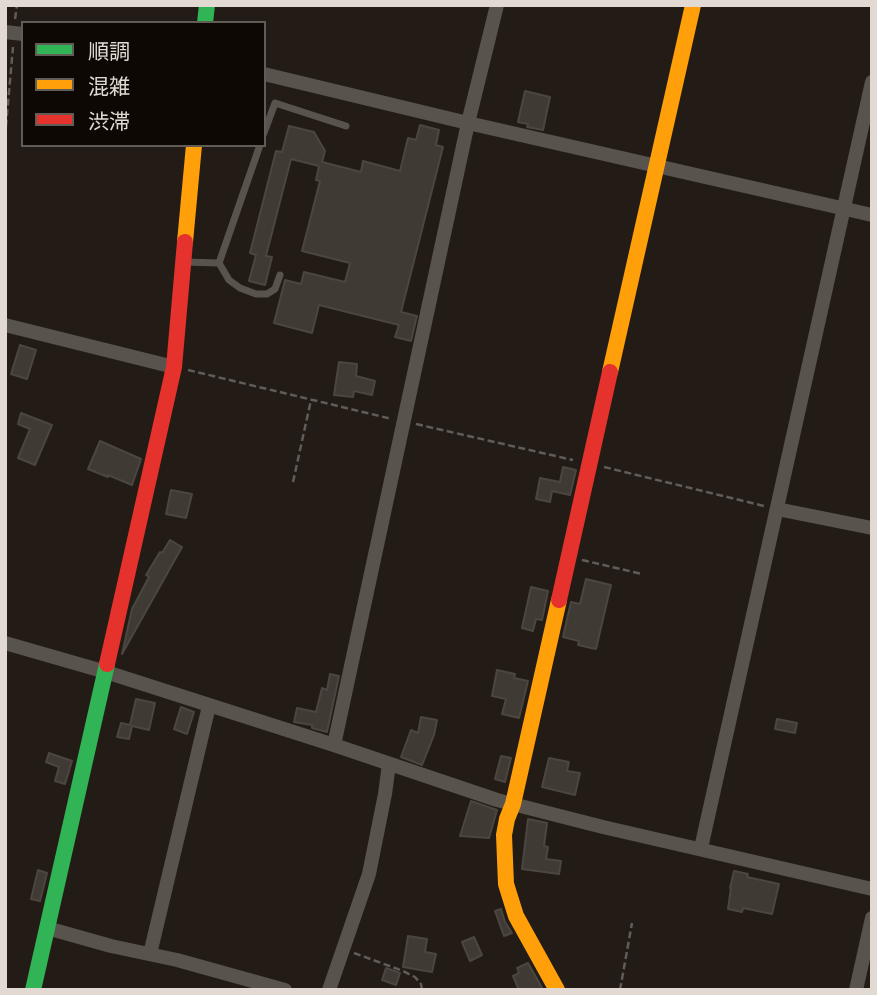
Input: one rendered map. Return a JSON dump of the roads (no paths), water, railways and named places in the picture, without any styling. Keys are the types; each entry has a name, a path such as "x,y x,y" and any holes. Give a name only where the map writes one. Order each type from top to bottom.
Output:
{"street":[{"path":"334,745 468,124 497,5"},
{"path":"556,990 516,916 506,884 507,819 513,804 693,5"},
{"path":"266,74 468,124 872,215"},
{"path":"701,848 872,82"},
{"path":"33,990 174,367 194,147"},
{"path":"5,325 174,367"},
{"path":"777,509 872,528"},
{"path":"5,643 106,672 513,804 872,889"},
{"path":"150,954 209,706"},
{"path":"329,990 369,874 385,794 388,764"},
{"path":"856,990 872,918"},
{"path":"47,929 177,960 285,990"}],"lane":[{"path":"266,128 275,103 346,125"},
{"path":"259,147 219,263 229,280 256,294 267,294 275,289 280,275"},
{"path":"183,262 219,263"}]}
